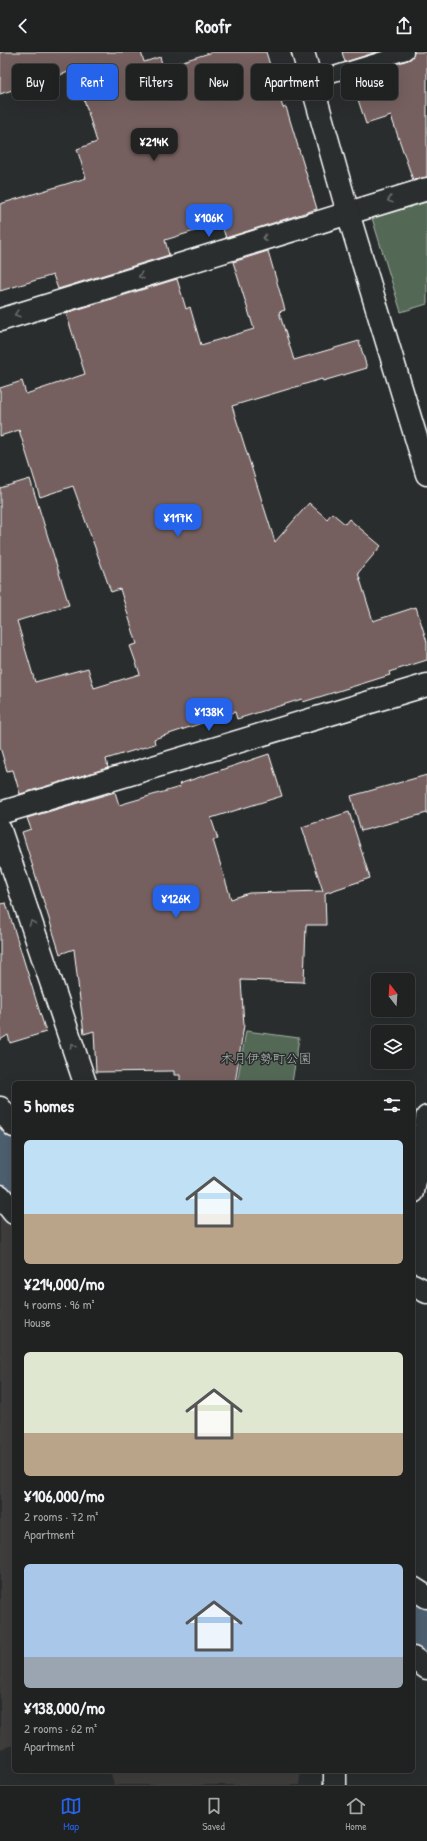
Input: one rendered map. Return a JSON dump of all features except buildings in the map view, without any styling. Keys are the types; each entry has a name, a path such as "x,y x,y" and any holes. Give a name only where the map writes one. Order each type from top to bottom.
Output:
{"street":[{"path":"303,52 306,64"},
{"path":"316,100 348,213 427,474"},
{"path":"0,320 427,189"},
{"path":"0,813 427,685"},
{"path":"0,830 84,1081"},
{"path":"0,1108 12,1123"},
{"path":"415,1181 427,1117"},
{"path":"0,1196 12,1211"},
{"path":"415,1286 427,1292"},
{"path":"415,1589 427,1597"},
{"path":"415,1659 427,1668"},
{"path":"335,1773 335,1785"}],"lane":[{"path":"333,74 406,52"}],"shaded area":[{"path":"0,1211 12,1226 12,1746 0,1749"},
{"path":"111,1773 301,1773 299,1785 114,1785"}],"green space":[{"path":"427,202 427,304 401,312 372,218"},
{"name":"木月伊勢町公園","path":"246,1031 299,1038 292,1081 237,1081"}],"waterway":[{"path":"0,1156 12,1171"},
{"path":"415,1630 427,1638"}]}
